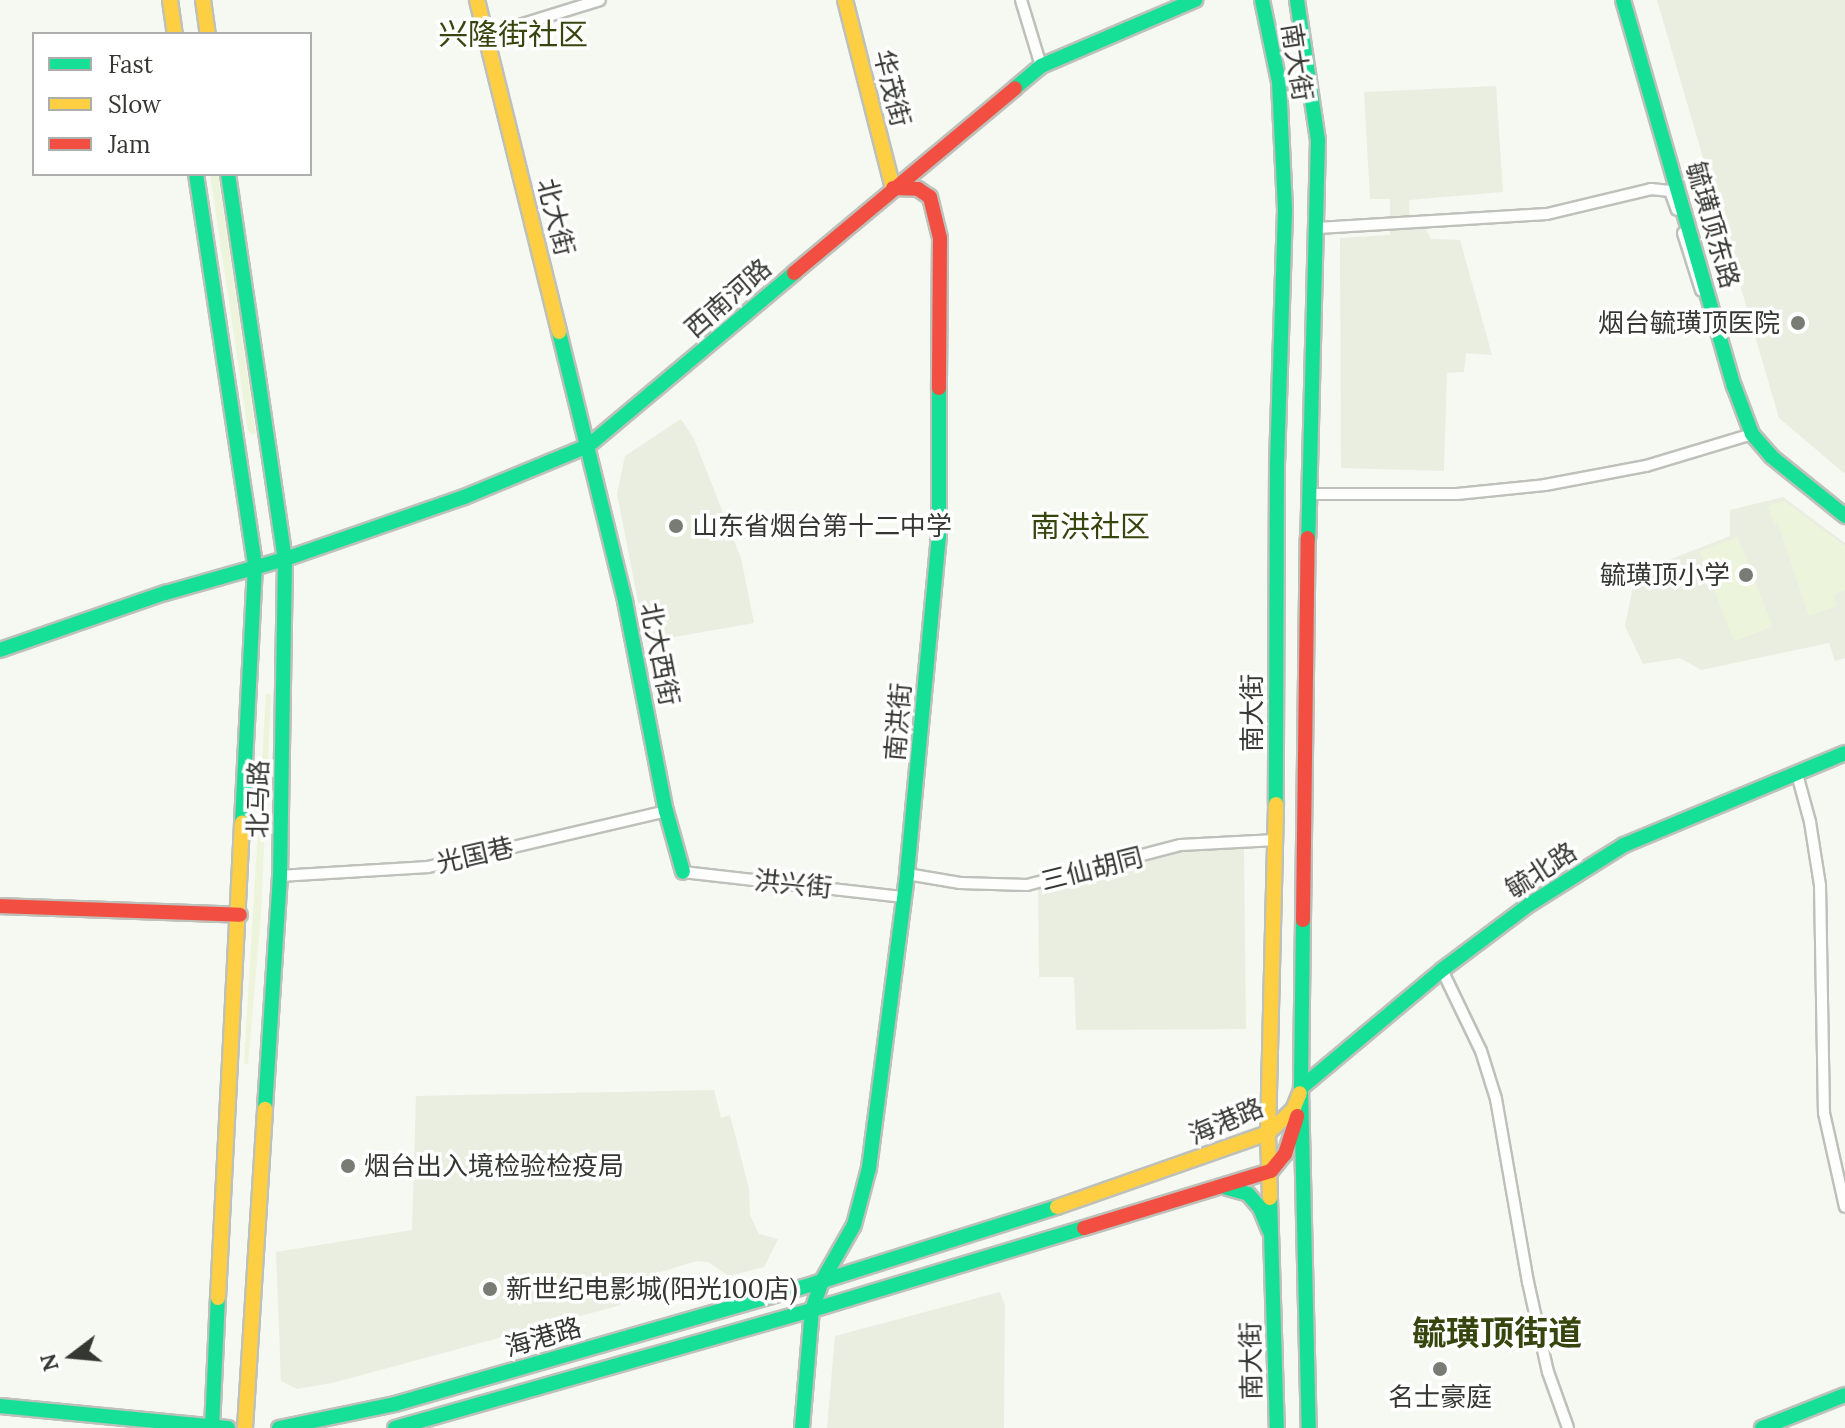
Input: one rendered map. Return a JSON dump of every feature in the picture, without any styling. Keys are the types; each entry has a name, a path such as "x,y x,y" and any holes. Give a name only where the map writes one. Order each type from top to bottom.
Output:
{"main road":[{"path":"170,0 175,32"},
{"path":"203,0 208,32"},
{"name":"北大街","path":"477,0 588,446"},
{"name":"华茂街","path":"845,0 893,188"},
{"name":"西南河路","path":"0,650 165,593 285,559 464,497 588,446 1041,66 1195,0"},
{"name":"南大街","path":"1262,0 1279,82 1285,210 1277,477 1276,840 1268,1133 1277,1428"},
{"name":"南大街","path":"1297,0 1318,140 1309,494 1301,1088 1309,1428"},
{"name":"毓璜顶东路","path":"1623,0 1752,434 1772,457 1845,516"},
{"name":"北马路","path":"196,176 255,566 240,915 212,1427"},
{"name":"北马路","path":"228,176 285,559 280,876 245,1428"},
{"name":"南洪街","path":"802,1428 812,1310 822,1281 854,1225 869,1168 907,874 939,536 940,238 930,197 918,189 893,188"},
{"name":"北大西街","path":"588,446 625,601 666,811 683,872"},
{"name":"毓北路","path":"1301,1088 1442,970 1530,904 1624,845 1845,753"},
{"path":"0,906 240,915"},
{"name":"海港路","path":"279,1428 395,1404 822,1281 1100,1193 1268,1133 1293,1110 1301,1088"},
{"name":"海港路","path":"395,1428 812,1310 1271,1171 1285,1154 1295,1132 1301,1088"},
{"path":"1216,1187 1248,1194 1260,1208 1273,1240"},
{"path":"1762,1428 1845,1395"},
{"path":"0,1406 228,1428"}],"street":[{"path":"487,35 600,0"},
{"path":"1021,0 1041,66"},
{"path":"1318,228 1547,214 1651,189 1664,189 1670,191 1693,273 1710,301"},
{"path":"1309,494 1457,494 1545,485 1646,466 1752,434"},
{"path":"1797,774 1810,822 1820,885 1824,1113 1845,1207"},
{"name":"光国巷","path":"280,876 428,867 666,811"},
{"name":"三仙胡同","path":"907,874 960,883 1027,885 1181,845 1276,840"},
{"name":"洪兴街","path":"683,872 904,897"},
{"path":"1442,970 1481,1051 1496,1099 1528,1282 1548,1372 1568,1428"}],"shaded area":[{"name":"烟台毓璜顶医院","path":"1657,0 1845,0 1845,474 1779,418"},
{"path":"1496,86 1503,192 1409,200 1410,228 1425,227 1431,239 1460,240 1492,355 1466,353 1464,372 1447,373 1444,471 1341,468 1340,238 1390,235 1390,199 1370,199 1364,92"},
{"name":"山东省烟台第十二中学","path":"681,419 694,439 741,558 754,623 646,642 617,494 625,456"},
{"name":"毓璜顶小学","path":"1783,497 1845,543 1845,658 1835,661 1829,643 1701,670 1680,658 1643,664 1625,626 1633,587 1661,563 1730,536 1730,510"},
{"path":"1244,847 1246,1029 1076,1030 1074,977 1039,977 1038,889 1183,850"},
{"path":"714,1090 721,1118 730,1115 749,1189 750,1215 759,1234 778,1239 764,1267 729,1276 708,1262 697,1261 617,1285 621,1305 332,1383 297,1389 281,1381 276,1252 412,1230 416,1096"},
{"path":"1000,1292 1005,1306 1004,1428 827,1428 835,1336"}],"green space":[{"path":"210,176 218,176 256,433 253,435 248,431"},
{"path":"1784,501 1845,546 1845,590 1833,595 1837,606 1809,616 1778,523 1774,524 1768,506"},
{"path":"1738,537 1772,627 1734,641 1700,552"},
{"path":"266,693 271,695 261,915 248,1065 244,1063"}],"traffic: fast":[{"path":"1015,88 1041,66 1195,0"},
{"path":"1262,0 1279,82 1285,210 1277,464 1276,804"},
{"path":"1297,0 1318,140 1308,538"},
{"path":"1623,0 1734,386 1752,434 1772,457 1845,516"},
{"path":"196,176 255,566 242,823"},
{"path":"228,176 285,559 280,876 265,1109"},
{"path":"0,650 165,593 285,559 464,497 588,446 794,273"},
{"path":"559,332 625,601 666,811 683,872"},
{"path":"802,1428 812,1310 822,1281 854,1225 869,1168 907,874 939,536 939,388"},
{"path":"1301,1088 1442,970 1530,904 1624,845 1845,753"},
{"path":"1303,920 1301,1088 1309,1428"},
{"path":"1224,1187 1248,1194 1260,1208 1269,1230"},
{"path":"1270,1198 1277,1428"},
{"path":"279,1428 395,1404 816,1283 1057,1207"},
{"path":"395,1428 812,1310 1084,1228"},
{"path":"212,1428 218,1298"},
{"path":"1762,1428 1845,1395"},
{"path":"0,1406 228,1428"}],"traffic: slow":[{"path":"170,0 175,32"},
{"path":"203,0 208,32"},
{"path":"477,0 559,332"},
{"path":"845,0 893,188"},
{"path":"1270,1198 1268,1133 1276,804"},
{"path":"218,1298 242,823"},
{"path":"1057,1207 1268,1133 1293,1110 1300,1093"},
{"path":"245,1428 265,1109"}],"traffic: jam":[{"path":"794,273 1015,88"},
{"path":"893,188 918,189 930,197 940,238 939,388"},
{"path":"1303,920 1308,538"},
{"path":"0,906 240,915"},
{"path":"1084,1228 1271,1171 1285,1154 1297,1116"}],"place":[{"name":"烟台毓璜顶医院","path":"1798,323"},
{"name":"山东省烟台第十二中学","path":"676,526"},
{"name":"毓璜顶小学","path":"1746,575"},
{"name":"烟台出入境检验检疫局","path":"348,1166"},
{"name":"新世纪电影城(阳光100店)","path":"490,1289"},
{"name":"名士豪庭","path":"1440,1369"}],"district":[{"name":"兴隆街社区","path":"513,34"},
{"name":"南洪社区","path":"1090,526"},
{"name":"毓璜顶街道","path":"1497,1333"}]}
